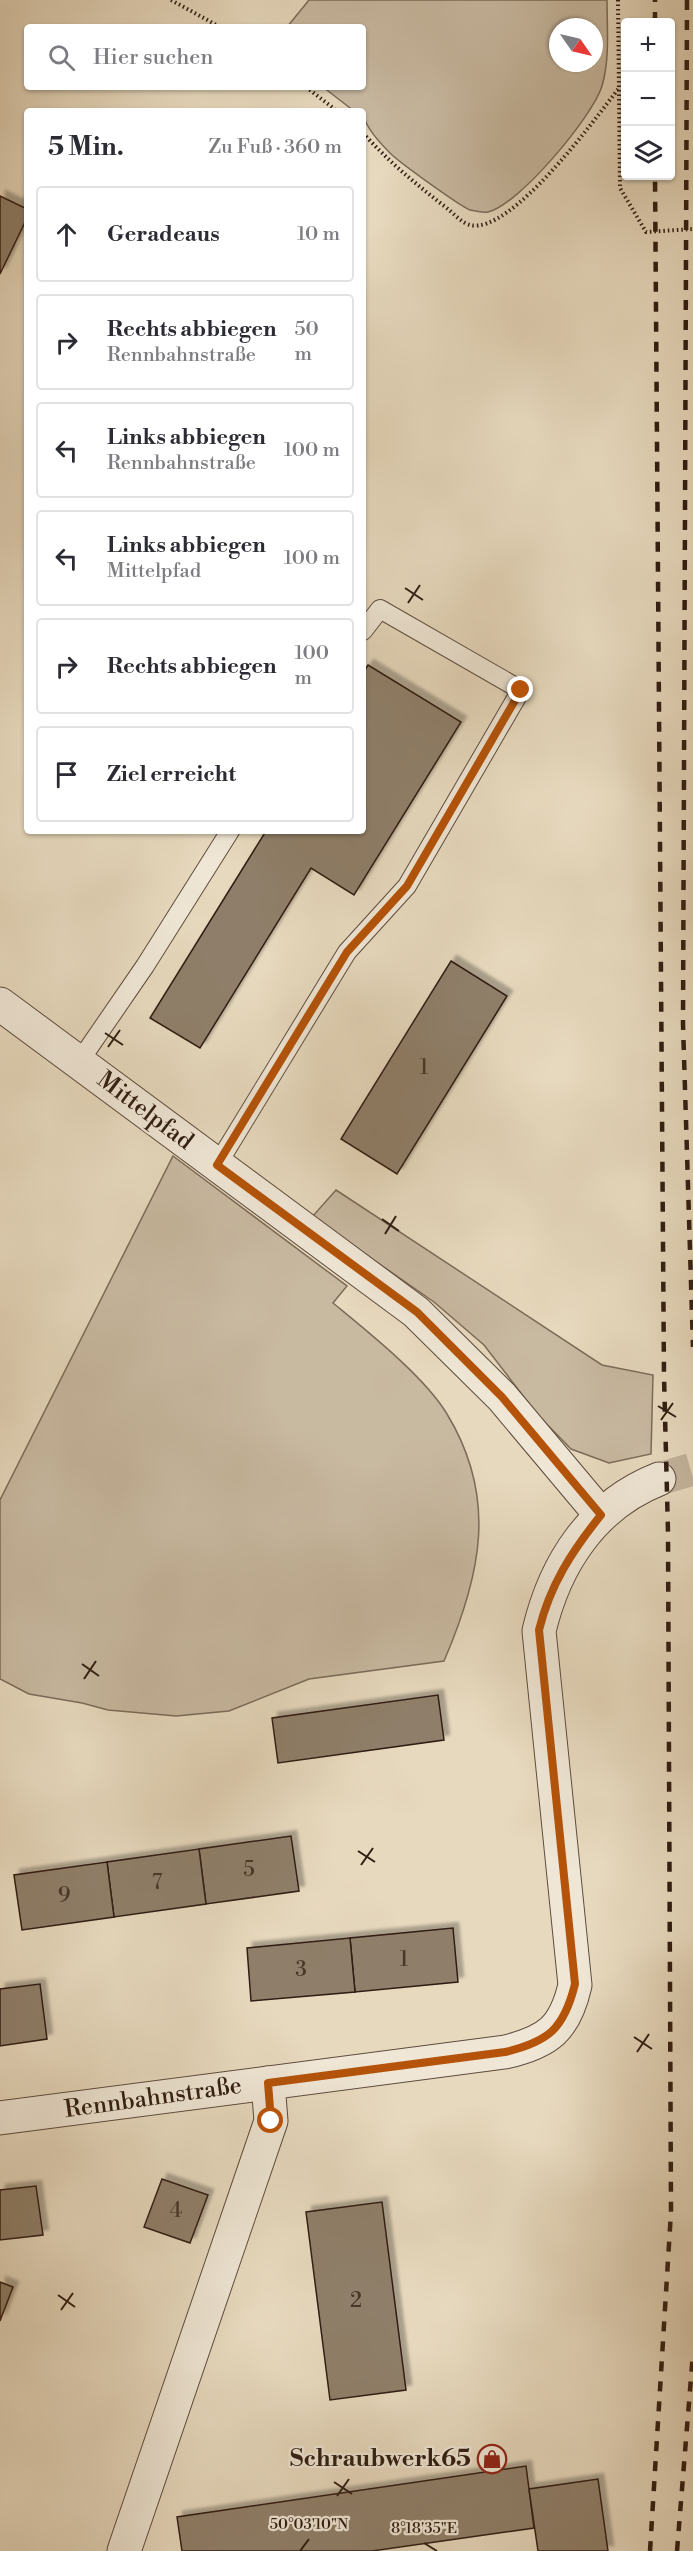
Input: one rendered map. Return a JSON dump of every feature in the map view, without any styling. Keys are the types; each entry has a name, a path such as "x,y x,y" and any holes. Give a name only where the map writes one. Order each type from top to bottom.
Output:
{"street":[{"name":"Mittelpfad","path":"0,1004 417,1312 502,1397 601,1515"},
{"name":"Rennbahnstraße","path":"0,2118 505,2052 535,2045 554,2029 569,2009 575,1984 539,1630 556,1577 601,1515 622,1497 659,1479"},
{"path":"124,2551 271,2121 268,2083"}],"lane":[{"path":"217,1165 347,952 407,886 521,690 380,609 366,627"},
{"path":"79,1062 145,966 228,834"}],"path":[{"path":"171,0 214,24"},
{"path":"618,0 620,188 646,232 693,228"},
{"path":"366,136 395,168 468,225 485,226 506,214 555,167 620,88"},
{"path":"310,90 333,108"}],"shaded area":[{"path":"309,0 607,0 608,43 605,76 596,100 570,137 535,177 518,194 488,212 464,207 389,152 372,133 366,122 366,108 350,108 327,90 366,90 366,24 289,24"},
{"path":"173,1156 347,1286 333,1303 410,1370 425,1385 447,1414 463,1445 473,1476 478,1506 478,1537 475,1567 467,1598 444,1661 309,1679 229,1711 176,1716 108,1710 29,1694 0,1679 0,1500"},
{"path":"336,1190 602,1365 653,1375 651,1454 609,1463 571,1449 537,1414 484,1345 434,1302 312,1217"}],"building":[{"path":"0,196 24,208 24,224 0,274"},
{"path":"368,665 461,722 354,895 311,868 200,1048 150,1018 264,834 366,834 366,668"},
{"path":"451,961 507,996 397,1174 341,1139"},
{"path":"438,1695 444,1740 278,1763 272,1718"},
{"path":"291,1836 299,1891 206,1904 199,1849"},
{"path":"199,1849 206,1904 114,1917 107,1862"},
{"path":"107,1862 114,1917 22,1930 14,1875"},
{"path":"453,1928 458,1982 355,1992 350,1938"},
{"path":"350,1938 355,1992 251,2001 247,1948"},
{"path":"40,1984 47,2039 0,2046 0,1989"},
{"path":"162,2179 208,2195 190,2243 144,2227"},
{"path":"36,2186 43,2235 0,2240 0,2190"},
{"path":"382,2202 406,2390 330,2400 306,2212"},
{"path":"0,2282 13,2287 0,2321"},
{"path":"526,2466 534,2528 372,2551 182,2551 177,2517"},
{"path":"598,2479 608,2551 538,2551 529,2489"}],"tunnel":[{"path":"659,1479 693,1469"}],"railway":[{"path":"655,0 655,18"},
{"path":"687,0 683,1024 693,1347"},
{"path":"650,2551 671,2212 668,1532 664,1376 655,180"},
{"path":"677,2551 693,2353"}],"place":[{"name":"Schraubwerk65","path":"492,2459"}],"route":[{"path":"271,2121 268,2083 505,2052 535,2045 554,2029 569,2009 575,1984 539,1630 556,1577 601,1515 502,1397 417,1312 217,1165 347,952 407,886 521,690"}]}
